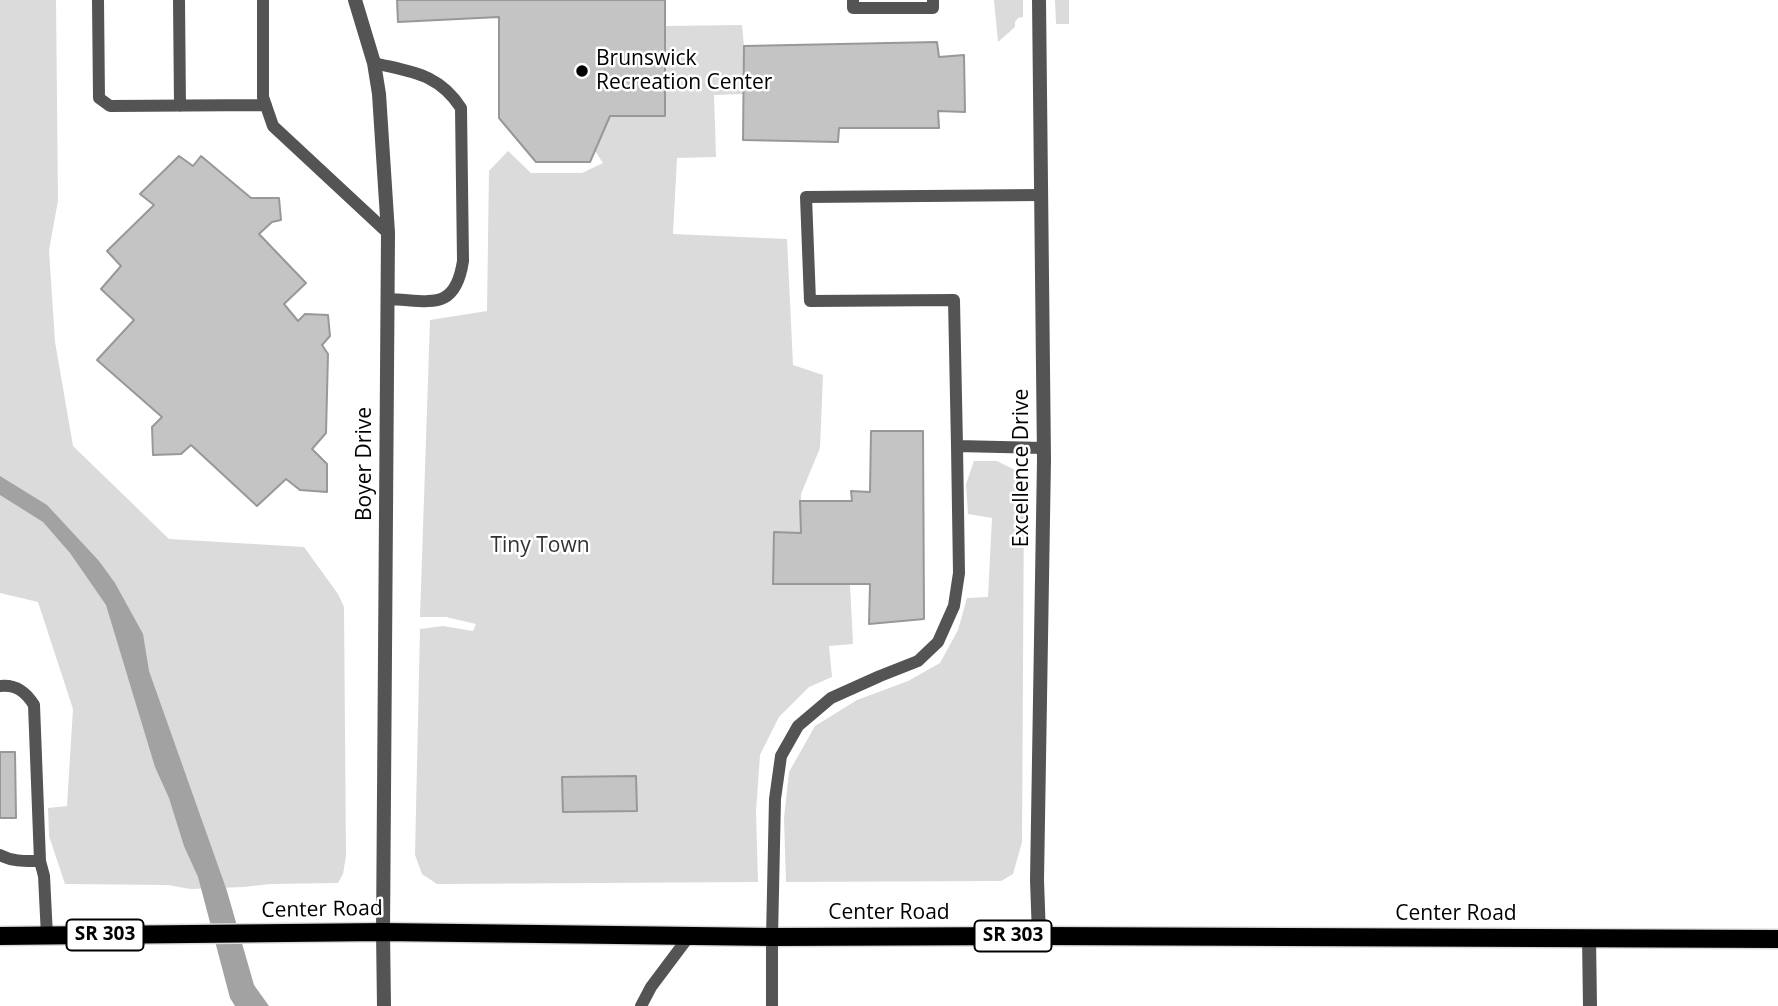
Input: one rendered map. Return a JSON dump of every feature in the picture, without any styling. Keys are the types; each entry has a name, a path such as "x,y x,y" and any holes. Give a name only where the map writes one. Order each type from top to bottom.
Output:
{"main road":[{"name":"Center Road","path":"0,936 383,932 1778,939"}],"street":[{"name":"Boyer Drive","path":"355,0 374,63 379,94 388,233 384,1006"},
{"name":"Excellence Drive","path":"1039,0 1044,447 1037,880 1039,936"},
{"path":"1589,937 1590,1006"}],"lane":[{"path":"99,0 99,98 110,106 266,105"},
{"path":"180,0 180,106"},
{"path":"263,0 263,97 273,126 388,233"},
{"path":"853,0 853,8 933,8 933,0"},
{"path":"374,63 437,81 461,108 461,274 450,296 440,301 388,299"},
{"path":"772,1006 775,799 781,756 798,726 831,698 918,662 938,642 954,606 959,573 954,300 810,301 807,197 1041,195"},
{"path":"957,446 1044,447"},
{"path":"0,686 26,692 34,705 40,861 44,876 47,936"},
{"path":"0,855 22,861 40,861"},
{"path":"641,1006 651,987 690,935"}],"green space":[{"path":"0,0 56,0 58,201 49,250 55,342 73,446 169,539 304,547 338,594 344,607 346,856 343,874 338,883 190,889 168,885 65,884 49,836 48,808 67,806 73,709 38,602 0,593"},
{"path":"994,0 1023,0 1023,17 1018,18 1015,27 998,42"},
{"path":"1055,0 1069,0 1069,24 1056,24"},
{"name":"Tiny Town","path":"742,25 744,94 714,95 716,157 677,158 673,234 787,239 793,365 823,375 820,448 801,494 801,533 774,532 773,584 850,584 853,644 829,646 832,677 809,687 779,717 760,755 756,812 758,882 437,884 422,874 415,855 420,629 443,626 473,631 476,624 446,617 420,617 430,320 487,311 489,171 508,151 531,173 582,173 603,163 595,151 610,116 665,115 665,26","holes":["636,776 637,811 563,811 562,777"]},
{"path":"974,461 997,461 1015,470 1024,493 1022,842 1013,874 1001,881 786,882 784,818 789,772 815,726 857,700 908,681 940,663 958,630 967,598 988,597 992,518 968,514 966,484"}],"shaded area":[{"path":"0,476 47,505 99,561 115,583 143,634 149,671 227,891 254,985 269,1006 235,1006 230,998 198,877 155,767 106,605 70,553 43,522 0,495"}],"building":[{"name":"Brunswick Recreation Center","path":"397,0 665,0 665,116 610,116 590,162 536,162 499,118 499,17 398,22"},
{"path":"937,42 939,57 964,55 965,112 938,111 939,128 839,128 838,142 743,140 744,46"},
{"path":"179,156 193,166 201,156 251,198 279,198 281,220 272,222 259,234 306,283 284,304 298,321 305,314 328,315 330,336 322,345 328,354 326,433 312,449 327,464 327,492 300,490 286,479 257,506 191,445 181,454 153,455 152,427 162,417 97,360 134,320 101,289 121,266 107,251 154,205 140,194"},
{"path":"871,431 923,431 924,619 869,624 870,584 773,584 774,532 801,533 800,501 852,501 851,491 870,492"},
{"path":"0,752 15,752 16,818 0,818"},
{"path":"636,776 637,811 563,812 562,777"}],"place":[{"name":"Brunswick Recreation Center","path":"582,71"}]}
